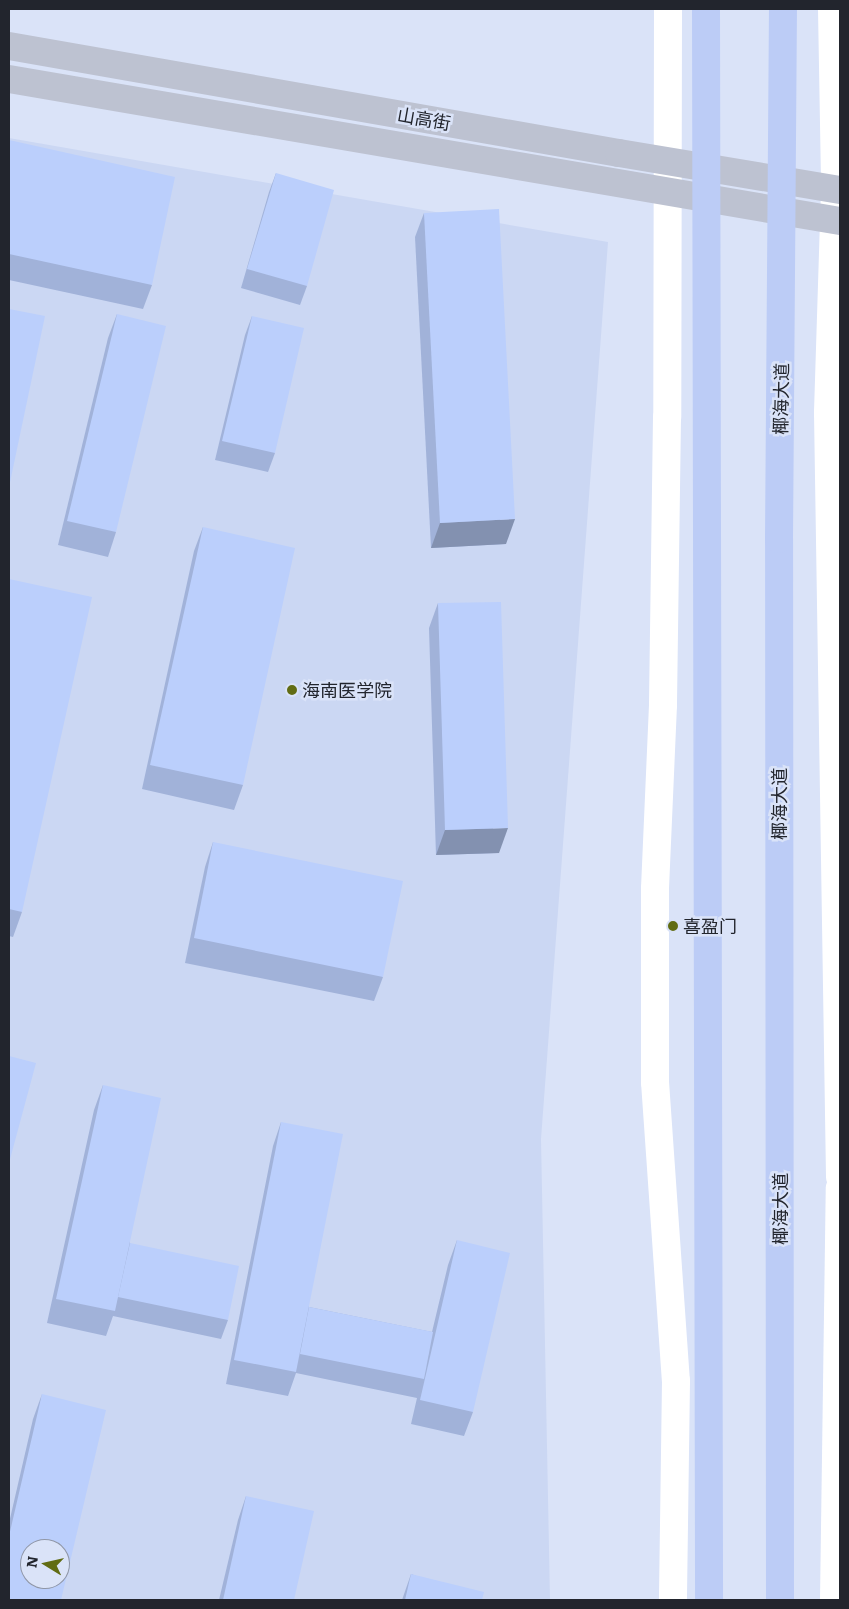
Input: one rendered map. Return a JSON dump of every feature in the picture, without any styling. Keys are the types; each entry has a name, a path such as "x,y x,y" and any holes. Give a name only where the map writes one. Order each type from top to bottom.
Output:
{"highway":[{"path":"706,9 709,1600"},
{"name":"椰海大道","path":"780,1600 779,539 784,180 784,9"}],"main road":[{"name":"山高街","path":"9,46 706,168 837,189"},
{"name":"山高街","path":"9,79 837,221"}],"street":[{"path":"668,9 663,705 655,889 655,1082 676,1381 673,1600"},
{"path":"832,9 837,221 828,413 840,1177"},
{"path":"834,1600 840,1188"}],"shaded area":[{"name":"海南医学院","path":"9,138 608,242 541,1139 550,1600 9,1600"}],"building":[{"path":"9,140 175,177 152,285 9,254"},
{"path":"276,173 334,190 307,286 247,269"},
{"path":"499,209 515,519 440,523 424,213"},
{"path":"9,309 45,316 9,487"},
{"path":"117,314 166,326 116,532 67,521"},
{"path":"252,316 304,328 275,453 222,441"},
{"path":"203,527 295,548 243,785 150,765"},
{"path":"9,579 92,597 22,912 9,909"},
{"path":"501,602 508,828 445,830 438,603"},
{"path":"213,842 403,881 383,977 194,938"},
{"path":"9,1056 36,1063 9,1163"},
{"path":"103,1085 161,1098 115,1311 56,1299"},
{"path":"281,1122 343,1134 296,1372 234,1360"},
{"path":"457,1240 510,1253 473,1412 420,1400"},
{"path":"130,1243 239,1266 228,1320 118,1297"},
{"path":"309,1307 433,1332 424,1379 300,1354"},
{"path":"42,1394 106,1410 70,1562 70,1539 20,1539 20,1589 64,1589 61,1600 9,1600 9,1536"},
{"path":"246,1496 314,1511 294,1600 223,1600"},
{"path":"411,1574 484,1592 482,1600 405,1600"}],"place":[{"name":"海南医学院","path":"292,690"},
{"name":"喜盈门","path":"673,926"}]}
